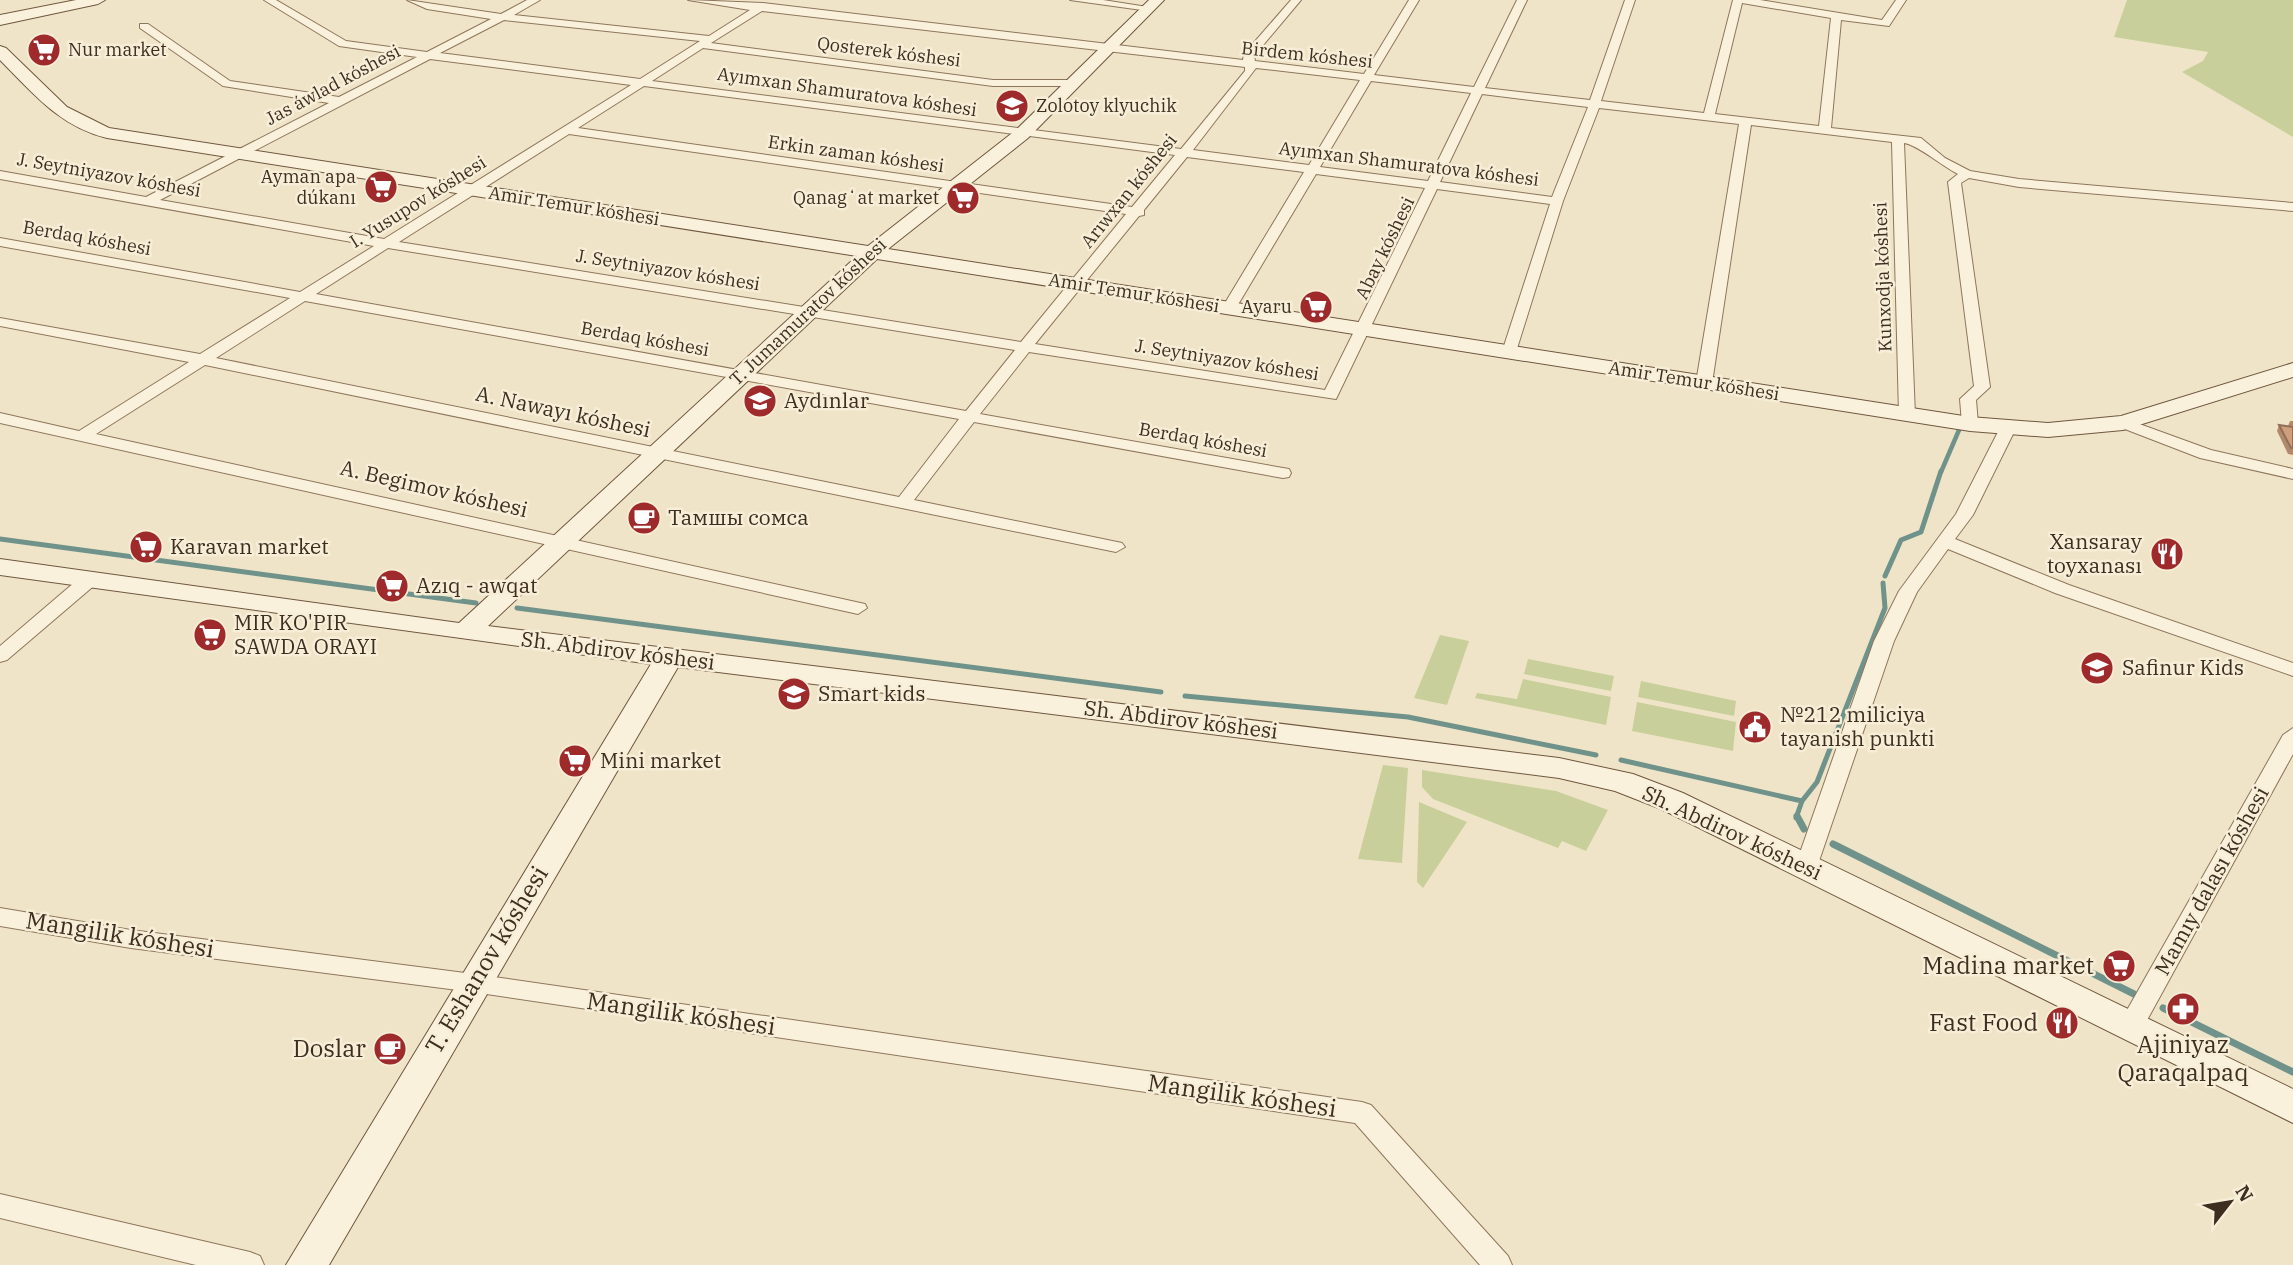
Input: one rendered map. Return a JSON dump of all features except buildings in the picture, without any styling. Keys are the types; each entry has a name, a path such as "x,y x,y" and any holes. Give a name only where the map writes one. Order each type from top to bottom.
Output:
{"street":[{"path":"0,20 98,0"},
{"name":"Ayımxan Shamuratova kóshesi","path":"269,0 343,44 1184,155 1557,201"},
{"name":"Qosterek kóshesi","path":"412,0 427,6 502,17 706,42 993,83 1073,83"},
{"name":"Jas áwlad kóshesi","path":"146,202 535,0"},
{"name":"Birdem kóshesi","path":"693,0 1917,141 1941,161 1967,174"},
{"name":"I. Yusupov kóshesi","path":"83,435 773,0"},
{"path":"1075,0 1153,4"},
{"name":"Arıwxan kóshesi","path":"903,503 1022,348 1139,212 1251,71 1248,56 1296,0"},
{"path":"1229,308 1414,0"},
{"name":"Abay kóshesi","path":"1330,396 1435,185 1476,91 1522,0"},
{"path":"1510,352 1557,201 1595,103 1630,0"},
{"path":"1709,116 1740,0 1885,24 1901,0"},
{"name":"T. Jumamuratov kóshesi","path":"465,632 872,252 1022,134 1153,4"},
{"path":"1825,130 1836,16"},
{"path":"144,26 227,84 341,101"},
{"name":"Amir Temur kóshesi","path":"0,51 57,109 86,128 1970,424 2048,430 2123,423 2293,370"},
{"path":"1704,383 1746,121"},
{"name":"Erkin zaman kóshesi","path":"568,130 1139,212"},
{"name":"Kunxodja kóshesi","path":"1898,139 1907,415"},
{"path":"1970,424 1969,399 1982,387 1954,182 1967,174 2019,183 2293,207"},
{"name":"J. Seytniyazov kóshesi","path":"0,175 387,244 1330,396"},
{"name":"Berdaq kóshesi","path":"0,242 1283,473"},
{"name":"A. Nawayı kóshesi","path":"0,323 200,359 1116,547"},
{"name":"A. Begimov kóshesi","path":"0,418 858,608"},
{"path":"2123,423 2206,454 2293,474"},
{"path":"1806,867 1884,641 1908,591 1964,515 2008,428"},
{"path":"1946,542 2062,589 2293,670"},
{"name":"Sh. Abdirov kóshesi","path":"0,567 465,632 1559,768 1622,782 1672,801 2293,1107"},
{"path":"0,656 89,580"},
{"name":"T. Eshanov kóshesi","path":"307,1265 472,983 670,657"},
{"name":"Mamıy dalası kóshesi","path":"2131,1026 2293,735"},
{"name":"Mangilik kóshesi","path":"0,917 131,939 472,983 1363,1113 1498,1265"},
{"path":"0,1206 250,1265"}],"green space":[{"path":"2127,0 2293,0 2293,137 2182,72 2203,61 2208,52 2114,37"},
{"path":"1440,635 1469,641 1447,705 1414,698"},
{"path":"1528,659 1614,676 1611,691 1524,674"},
{"path":"1523,679 1611,697 1606,725 1475,698 1477,693 1517,699"},
{"path":"1641,681 1736,701 1734,716 1638,697"},
{"path":"1637,702 1736,722 1733,751 1632,731"},
{"path":"1383,765 1408,768 1402,863 1358,859"},
{"path":"1422,770 1556,791 1608,810 1586,851 1562,841 1558,848 1433,799 1422,787"},
{"path":"1419,802 1467,822 1423,888 1417,882"}],"waterway":[{"path":"1941,472 1959,430"},
{"path":"1885,576 1901,540 1921,532 1941,471"},
{"path":"0,539 476,603"},
{"path":"1802,801 1817,782 1885,608 1883,583"},
{"path":"517,608 1161,692"},
{"path":"1185,696 1408,717 1596,755"},
{"path":"1621,760 1802,801"},
{"path":"1796,818 1802,801"},
{"path":"1797,816 1804,829"},
{"path":"1833,844 2134,994"},
{"path":"2163,1008 2293,1072"}],"place":[{"name":"Nur market","path":"44,50"},
{"name":"Zolotoy klyuchik","path":"1012,106"},
{"name":"Ayman apa dúkanı","path":"381,187"},
{"name":"Qanagʻat market","path":"963,198"},
{"name":"Ayaru","path":"1316,307"},
{"name":"Aydınlar","path":"760,401"},
{"name":"Тамшы сомса","path":"644,518"},
{"name":"Karavan market","path":"146,547"},
{"name":"Xansaray toyxanası","path":"2167,554"},
{"name":"Azıq - awqat","path":"392,586"},
{"name":"MIR KO'PIR SAWDA ORAYI","path":"210,635"},
{"name":"Safinur Kids","path":"2097,668"},
{"name":"Smart kids","path":"794,694"},
{"name":"№212 miliciya tayanish punkti","path":"1755,727"},
{"name":"Mini market","path":"575,761"},
{"name":"Madina market","path":"2119,966"},
{"name":"Ajiniyaz Qaraqalpaq","path":"2183,1009"},
{"name":"Fast Food","path":"2062,1023"},
{"name":"Doslar","path":"390,1049"}]}
